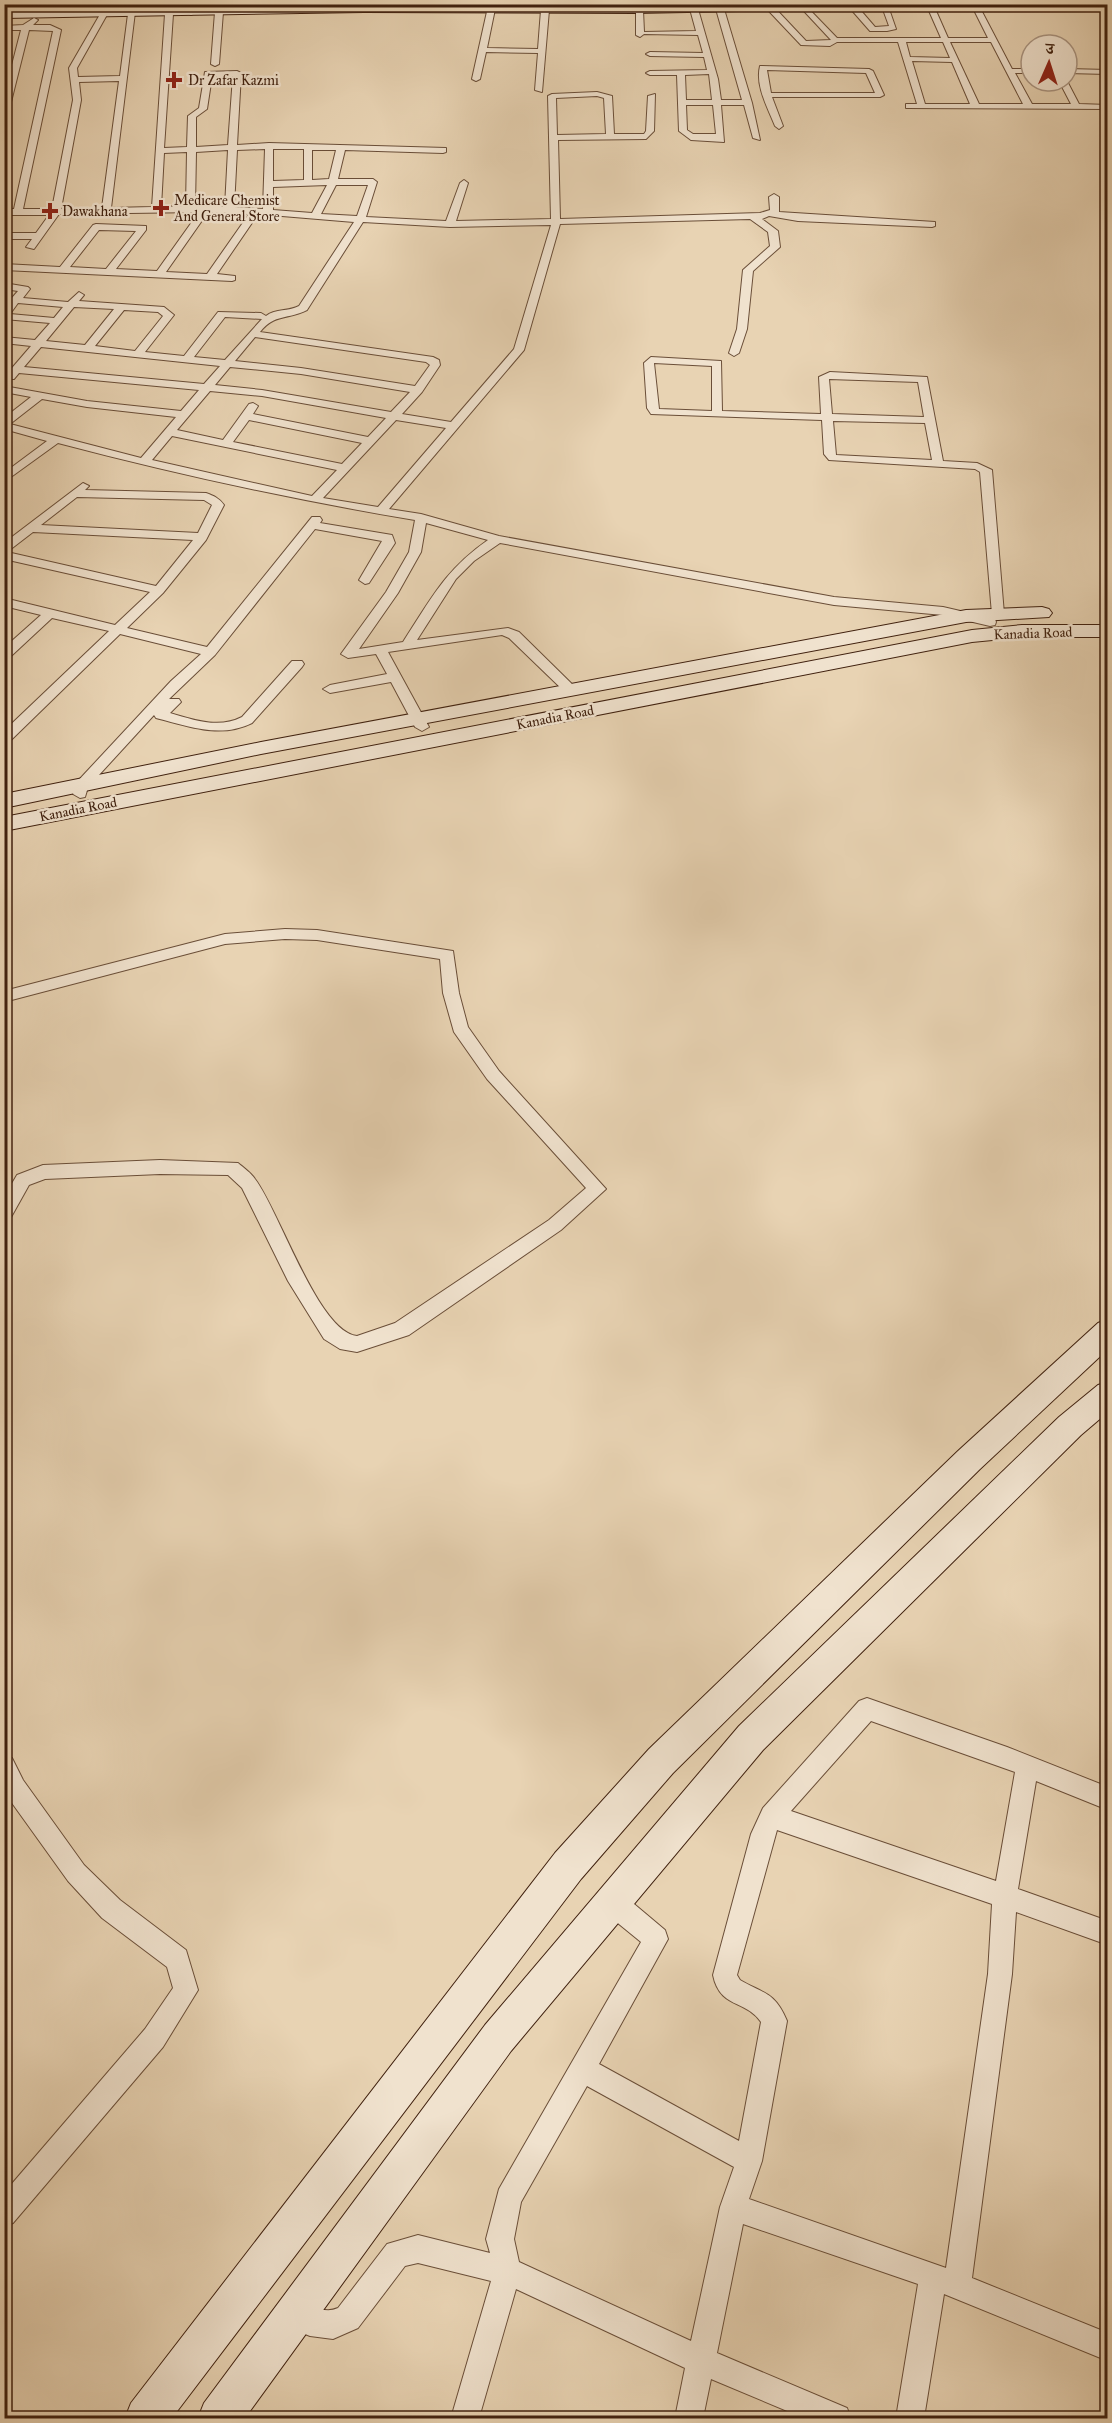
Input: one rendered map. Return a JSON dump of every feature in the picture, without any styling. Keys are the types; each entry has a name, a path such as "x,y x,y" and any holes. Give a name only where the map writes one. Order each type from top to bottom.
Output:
{"street":[{"path":"4,15 107,10 132,14 169,14 193,9 219,12 439,7 720,9 929,4 976,107"},
{"path":"974,4 1029,107"},
{"path":"850,6 873,29 892,28 886,5"},
{"path":"539,90 542,51 551,8"},
{"path":"637,8 643,34 701,33"},
{"path":"770,8 804,43 830,44 835,40 993,40"},
{"path":"806,8 835,40"},
{"path":"476,79 490,9"},
{"path":"681,73 683,131 687,136 721,139 714,79 694,9"},
{"path":"720,9 757,138"},
{"path":"31,247 56,212 77,100 73,68 107,10"},
{"path":"215,64 219,12"},
{"path":"4,114 25,65 26,27 39,14"},
{"path":"106,209 132,14"},
{"path":"156,209 169,14"},
{"path":"4,28 50,27 57,30 18,212"},
{"path":"901,40 922,106"},
{"path":"482,50 542,51"},
{"path":"649,50 706,51"},
{"path":"907,59 955,60"},
{"path":"4,65 49,65"},
{"path":"739,69 789,69 815,65 842,70 869,71 880,95 824,95 793,86 769,94"},
{"path":"815,65 824,95"},
{"path":"763,68 779,126"},
{"path":"651,69 710,69 681,73 651,69"},
{"path":"789,69 793,86"},
{"path":"842,70 854,95"},
{"path":"1010,71 1019,71"},
{"path":"190,210 192,116 203,109 208,74 237,72 229,210"},
{"path":"1079,72 1104,74"},
{"path":"74,80 124,78"},
{"path":"1069,93 1076,107"},
{"path":"380,512 519,350 556,223 552,96 597,94 608,96 610,138"},
{"path":"554,138 646,136 650,131 652,96"},
{"path":"682,102 748,103"},
{"path":"909,106 1107,107"},
{"path":"160,151 232,147 443,150"},
{"path":"268,213 269,147"},
{"path":"308,147 308,182"},
{"path":"315,217 333,182 341,148"},
{"path":"377,159 380,149"},
{"path":"144,462 253,334 274,314 294,313 303,308 360,220 375,170"},
{"path":"269,184 373,182"},
{"path":"450,224 464,183"},
{"path":"771,214 775,211 774,197"},
{"path":"4,212 106,209 229,210 450,224 556,223 656,216 771,214 798,218 932,224"},
{"path":"159,274 205,210"},
{"path":"210,277 255,212"},
{"path":"734,353 742,329 748,270 775,247 773,231 752,216"},
{"path":"62,271 96,227 143,228 108,273"},
{"path":"4,236 39,236"},
{"path":"4,267 232,278"},
{"path":"4,286 25,289 4,315"},
{"path":"4,382 17,370 80,293"},
{"path":"17,300 160,309 170,315 139,353"},
{"path":"88,348 120,308"},
{"path":"188,358 218,316 227,313 261,316"},
{"path":"4,315 56,321"},
{"path":"253,334 434,360 435,365 418,390 315,500"},
{"path":"4,339 302,371 418,390"},
{"path":"717,415 717,363 655,360 649,363 652,408 655,412 717,415 930,420"},
{"path":"17,370 262,393 453,426"},
{"path":"938,463 923,379 830,375 824,377 830,454 833,458 977,466 986,470 1004,617"},
{"path":"4,389 87,404 184,414"},
{"path":"226,444 262,393"},
{"path":"4,425 39,396"},
{"path":"246,416 370,441"},
{"path":"4,425 144,462 315,500 421,518 498,539 834,601 943,611 966,616 1004,617 1107,612"},
{"path":"169,432 343,468"},
{"path":"4,479 55,440"},
{"path":"4,549 88,482"},
{"path":"4,739 159,590 202,537 218,505 206,497 74,493"},
{"path":"421,518 415,552 392,593 348,654 381,651 502,631 514,635 570,689"},
{"path":"254,615 318,524 388,538 389,543 365,580"},
{"path":"30,528 202,537"},
{"path":"407,646 451,577 470,558 498,539"},
{"path":"4,555 159,590"},
{"path":"4,801 80,790 182,686 284,570"},
{"path":"4,602 117,629 218,647 241,630"},
{"path":"4,655 50,613"},
{"path":"381,651 419,723 570,689 966,616"},
{"name":"Kanadia Road","path":"4,809 80,790 419,723 1004,617 1107,620"},
{"name":"Kanadia Road","path":"4,824 972,636 1022,631 1107,631"},
{"path":"182,686 161,716 230,728 247,720 297,664"},
{"path":"330,689 395,677"},
{"path":"4,997 225,939 251,936 317,935 447,955 451,993 460,1028 493,1075 597,1190 538,1238 402,1329 357,1344 346,1343 331,1334 295,1276 249,1184 232,1168 160,1167 43,1172 23,1180 4,1214"},
{"path":"146,2418 568,1866 660,1761 969,1460 1107,1331"},
{"path":"219,2418 498,2038 751,1738 1070,1426 1107,1394"},
{"path":"689,2418 732,2207 749,2161 774,2021 771,2009 752,1997 730,1988 725,1982 763,1833 771,1816 867,1709 1007,1758 1107,1799"},
{"path":"4,1766 15,1788 76,1873 111,1909 177,1959 186,1990 154,2038 4,2214"},
{"path":"910,2418 945,2281 1000,1974 1005,1896 1027,1768"},
{"path":"771,1816 1107,1933"},
{"path":"465,2418 508,2271 500,2238 508,2198 656,1939 612,1902"},
{"path":"582,2069 749,2161"},
{"path":"732,2207 945,2281 1107,2347"},
{"path":"297,2312 310,2322 333,2325 348,2318 397,2254 418,2249 508,2271 702,2361 837,2418"}],"place":[{"name":"Dr Zafar Kazmi","path":"174,80"},
{"name":"Medicare Chemist And General Store","path":"161,208"},
{"name":"Dawakhana","path":"50,211"}]}
